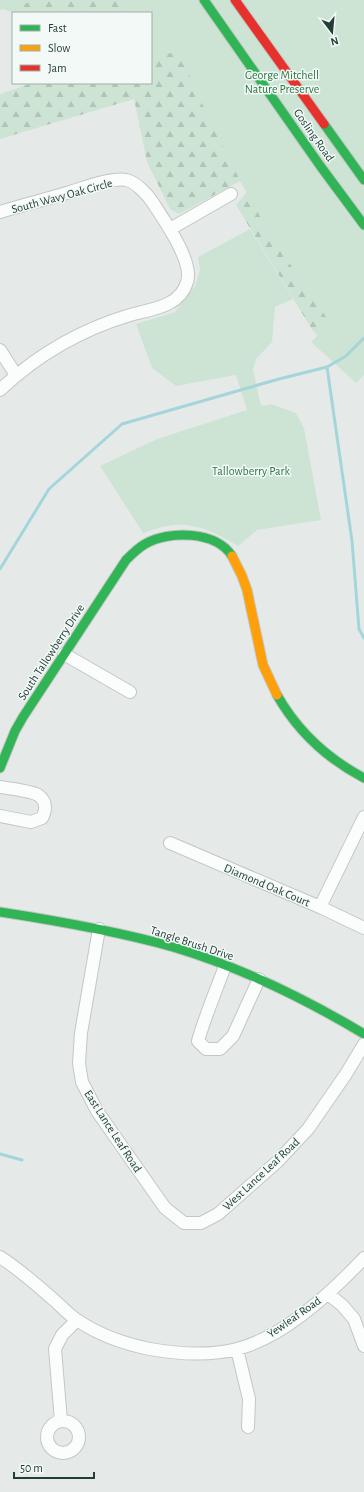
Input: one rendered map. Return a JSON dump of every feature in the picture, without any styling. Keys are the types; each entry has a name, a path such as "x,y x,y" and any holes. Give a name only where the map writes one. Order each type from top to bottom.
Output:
{"street":[{"name":"Gosling Road","path":"204,0 321,167 364,225"},
{"name":"Gosling Road","path":"235,0 364,180"},
{"name":"South Wavy Oak Circle","path":"0,212 98,184 126,180 145,191 170,229"},
{"path":"0,390 16,375 59,345 86,330 122,317 170,304 182,294 188,282 185,259 170,229 230,194"},
{"path":"0,350 16,375"},
{"name":"South Tallowberry Drive","path":"0,768 15,731 23,716 126,560 145,543 156,538 188,535 200,536 211,540 228,550 245,581 251,601 260,656 268,679 279,700 302,733 342,766 364,778"},
{"path":"64,654 130,692"},
{"path":"0,787 38,795 45,804 45,811 42,818 31,822 0,816"},
{"path":"320,907 364,817"},
{"name":"Diamond Oak Court","path":"170,843 320,907 364,928"},
{"name":"Tangle Brush Drive","path":"0,912 52,919 161,944 259,979 307,1001 364,1034"},
{"name":"East Lance Leaf Road","path":"99,929 81,1033 79,1063 82,1082 98,1111 165,1208 184,1223"},
{"path":"225,966 203,1023 198,1041 206,1049 220,1049 233,1036 259,979"},
{"name":"West Lance Leaf Road","path":"184,1223 201,1223 218,1214 277,1162 308,1129 346,1074 364,1044"},
{"name":"Yewleaf Road","path":"0,1257 40,1287 76,1320 94,1331 118,1341 139,1347 162,1351 206,1353 237,1349 276,1332 328,1294 364,1258"},
{"path":"328,1294 342,1305 354,1318 364,1346"},
{"path":"60,1421 55,1350 62,1335 76,1320"},
{"path":"237,1349 248,1399 248,1426"}],"green space":[{"path":"0,0 159,0 364,277 322,339 313,331 236,205 247,192 240,181 179,214 170,209 147,162 134,99 0,139 0,94 29,84 152,84 152,12 12,12 0,8"},
{"path":"0,0 39,0 0,10"},
{"name":"George Mitchell Nature Preserve","path":"132,0 364,0 364,375 356,383 311,342 330,323 253,204 214,128 179,51 152,58 152,12 135,12"},
{"name":"Tallowberry Park","path":"250,229 293,299 275,307 272,342 256,359 253,370 261,406 271,404 296,413 304,428 321,520 257,530 238,546 204,529 186,525 164,527 143,533 100,466 157,439 247,410 236,375 176,386 152,368 136,324 175,312 195,286 200,270 198,257"}],"waterway":[{"path":"0,569 49,489 122,424 279,379 327,367 346,356 364,338"},
{"path":"327,367 352,541 359,629 364,638"},
{"path":"0,1154 22,1160"}],"traffic: fast":[{"path":"204,0 321,167 364,225"},
{"path":"324,124 364,180"},
{"path":"0,768 15,731 23,717 126,560 133,553 155,539 166,536 192,535 215,542 225,548 232,556"},
{"path":"277,695 294,721 314,743 337,762 364,778"},
{"path":"0,912 109,931 152,941 198,955 271,984 364,1034"}],"traffic: slow":[{"path":"232,556 247,590 263,665 277,695"}],"traffic: jam":[{"path":"235,0 324,124"}]}
